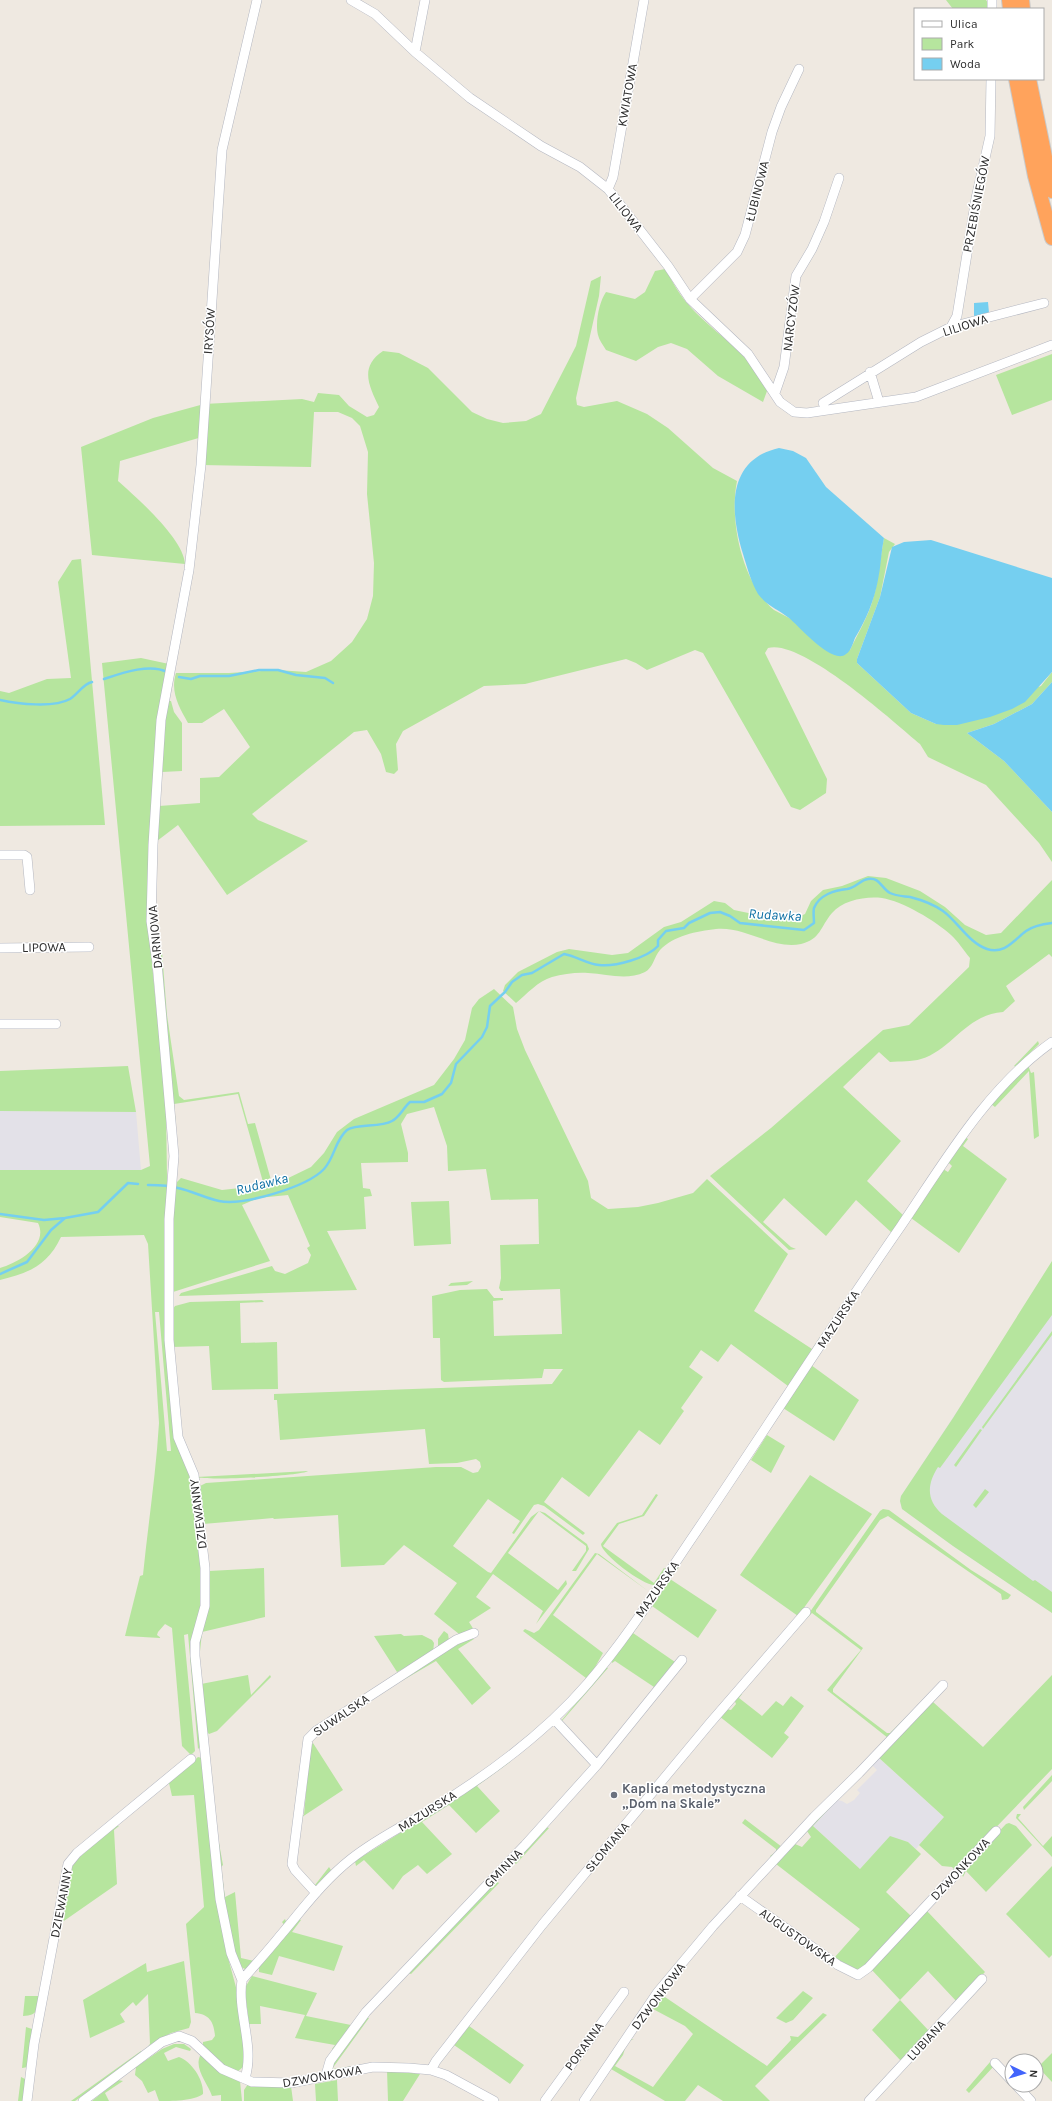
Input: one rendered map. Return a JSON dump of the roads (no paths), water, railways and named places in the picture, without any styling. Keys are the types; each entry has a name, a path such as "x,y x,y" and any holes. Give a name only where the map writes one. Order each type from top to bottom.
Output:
{"highway":[{"path":"1016,80 1035,176 1052,238"},
{"path":"1029,80 1052,191"}],"street":[{"name":"IRYSÓW","path":"168,692 189,570 201,465 222,150 257,0"},
{"name":"LILIOWA","path":"351,0 374,14 415,52 470,98 541,146 580,167 608,189 668,266 690,299 748,354 780,402 788,409 801,413 916,397 1052,345"},
{"path":"415,52 425,0"},
{"name":"KWIATOWA","path":"608,189 613,177 644,0"},
{"name":"ŁUBINOWA","path":"690,299 737,252 745,235 772,132 781,107 799,68"},
{"name":"PRZEBIŚNIEGÓW","path":"951,326 957,316 976,198 990,136 991,80"},
{"name":"NARCYZÓW","path":"775,393 784,367 796,276 812,249 821,229 839,178"},
{"name":"LILIOWA","path":"823,403 870,372 951,326 1044,303"},
{"path":"870,372 879,402"},
{"name":"DARNIOWA","path":"168,692 161,720 152,845 151,921 157,963 171,1106 174,1156 172,1182"},
{"path":"0,855 24,855 27,857 30,890"},
{"name":"LIPOWA","path":"0,948 89,947"},
{"path":"0,1024 56,1024"},
{"name":"MAZURSKA","path":"242,1980 316,1892 354,1856 442,1803 505,1759 555,1720 610,1657 790,1393 848,1303 967,1131 1018,1069 1052,1042"},
{"name":"DZIEWANNY","path":"172,1182 170,1194 167,1300 169,1340 178,1437 194,1475 204,1568 205,1606 194,1649 206,1750 220,1899 231,1953 242,1980"},
{"name":"SŁOMIANA","path":"431,2070 436,2061 546,1920 710,1723 806,1612"},
{"name":"SUWALSKA","path":"316,1892 295,1870 292,1864 308,1739 316,1731 456,1640 474,1633"},
{"name":"GMINNA","path":"326,2075 330,2061 366,2012 525,1845 597,1765 682,1660"},
{"name":"DZWONKOWA","path":"584,2101 657,1993 740,1896 943,1684"},
{"path":"555,1720 597,1765"},
{"name":"DZIEWANNY","path":"27,2101 42,2001 66,1871 70,1860 191,1758"},
{"name":"DZWONKOWA","path":"858,1975 868,1968 996,1830"},
{"name":"AUGUSTOWSKA","path":"740,1896 838,1965 858,1975"},
{"name":"LUBIANA","path":"869,2101 982,1979"},
{"path":"242,1980 241,1989 246,2024 248,2061 245,2078"},
{"name":"PORANNA","path":"545,2101 624,1992"},
{"name":"DZWONKOWA","path":"83,2101 162,2042 176,2036 192,2041 222,2069 252,2082 279,2084 300,2082 326,2075 384,2067 431,2070 451,2078 494,2101"},
{"path":"995,2063 1004,2073"},
{"path":"1024,2093 1031,2101"}],"water":[{"path":"988,302 989,313 974,317 974,303"},
{"path":"779,448 793,451 806,458 826,487 884,538 879,575 872,603 851,649 848,653 840,656 833,655 816,644 789,618 761,598 753,585 743,554 736,521 736,490 741,476 749,464 762,454"},
{"path":"931,540 1052,578 1052,672 1025,702 1012,709 990,717 957,725 936,724 911,713 857,663 857,659 880,597 892,547 904,542"},
{"path":"1052,682 1052,812 1004,761 967,733 994,724 1032,704"}],"waterway":[{"path":"104,679 127,672 144,669 153,668 167,672"},
{"path":"179,677 191,679 200,676 229,676 259,670 278,670 296,675 325,678 333,683"},
{"path":"0,700 26,704 55,704 70,699 86,685 92,682"},
{"name":"Rudawka","path":"148,1185 171,1186 214,1200 230,1202 243,1201 274,1194 316,1176 328,1164 340,1139 347,1130 351,1128 387,1123 397,1117 410,1102 424,1102 442,1094 451,1083 456,1064 482,1037 487,1027 490,1006 505,992 512,982 522,975 532,973 564,954 599,965 613,965 630,961 639,958 658,946 658,940 666,931 684,928 689,923 710,913 720,912 730,916 740,923 804,930 814,923 814,908 816,903 823,897 833,892 850,888 868,879 878,881 887,891 892,894 919,899 943,911 969,937 987,949 999,950 1008,946 1029,929 1052,923"},
{"name":"Rudawka","path":"0,1214 44,1220 98,1212 128,1183 138,1184"},
{"path":"0,1274 27,1262 51,1230 65,1218"}],"place":[{"name":"Kaplica metodystyczna „Dom na Skale”","path":"614,1795"}]}
